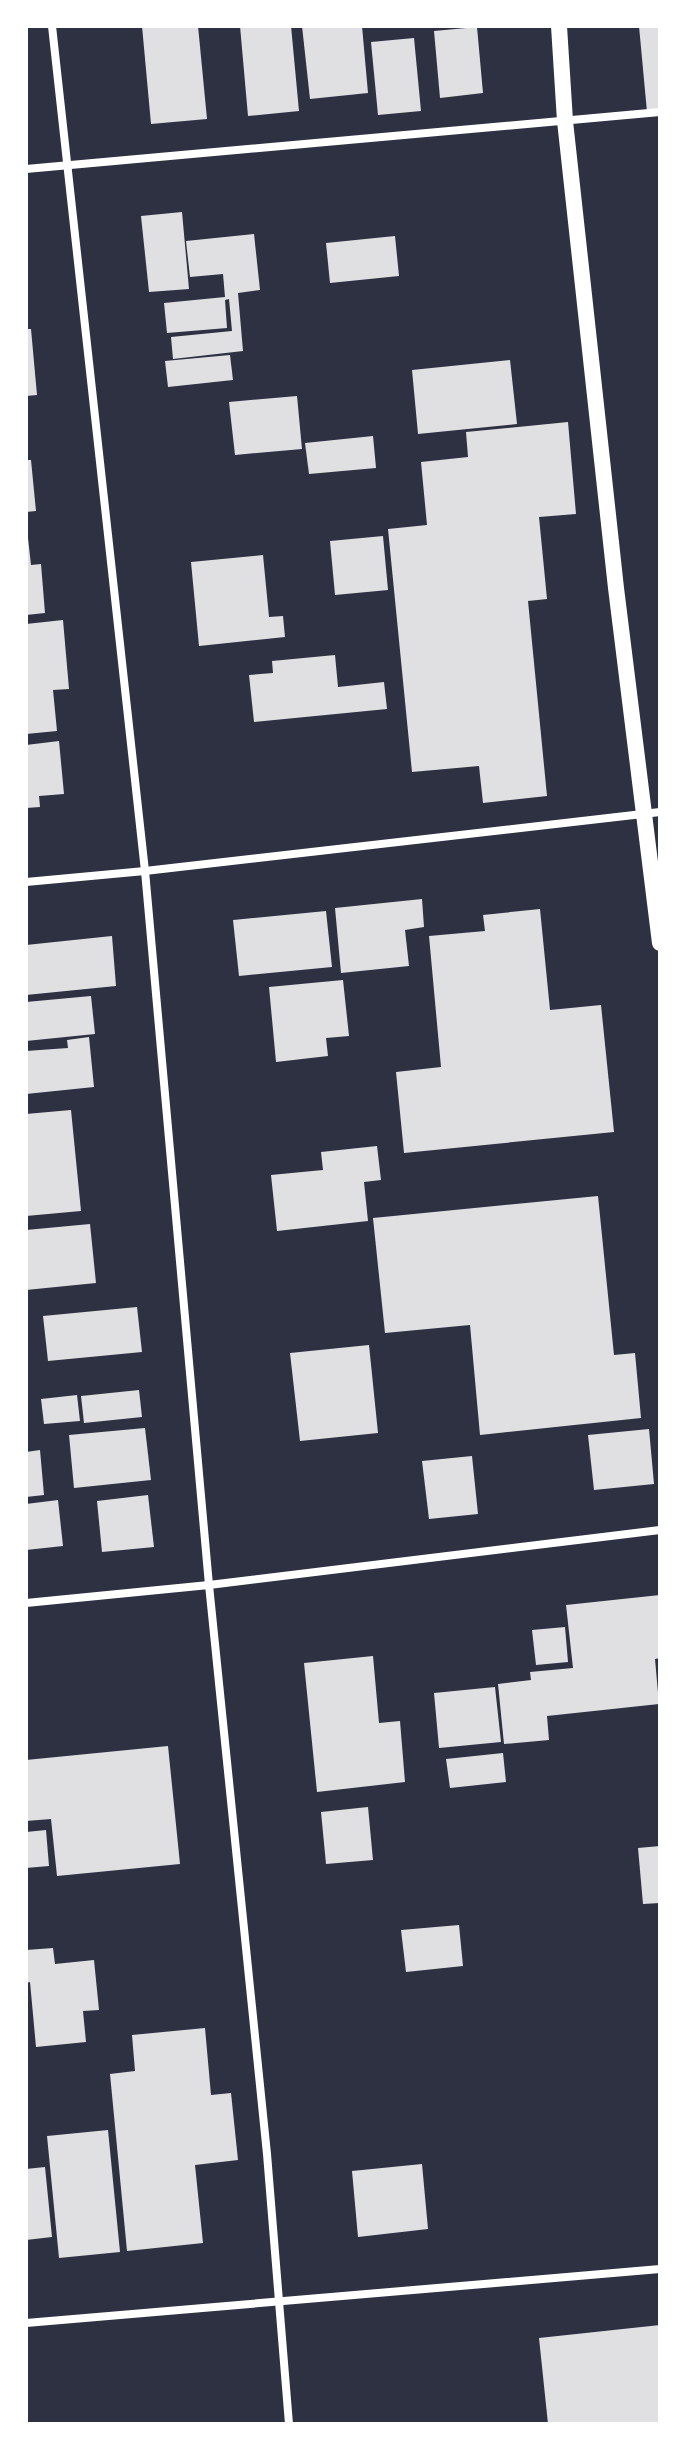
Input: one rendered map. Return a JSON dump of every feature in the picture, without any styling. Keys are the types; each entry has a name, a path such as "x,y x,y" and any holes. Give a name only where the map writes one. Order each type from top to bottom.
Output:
{"main road":[{"path":"559,26 565,121 614,573 652,813 660,943"}],"street":[{"path":"52,26 145,871 209,1585 267,2154 289,2424"},
{"path":"26,169 660,112"},
{"path":"26,882 652,813"},
{"path":"26,1603 209,1585 660,1530"},
{"path":"26,2323 660,2269"}],"building":[{"path":"142,26 198,26 207,119 151,124"},
{"path":"240,26 291,26 299,111 248,116"},
{"path":"302,26 362,26 368,93 310,99"},
{"path":"639,26 660,26 660,111 647,112"},
{"path":"477,27 483,93 440,98 434,31"},
{"path":"414,38 421,111 378,115 371,42"},
{"path":"182,212 189,289 149,292 141,216"},
{"path":"254,234 260,290 238,293 243,351 173,359 171,337 232,331 229,299 225,300 227,328 167,333 164,303 225,297 223,274 190,277 186,241"},
{"path":"395,236 399,276 330,283 326,243"},
{"path":"26,329 31,329 37,395 26,396"},
{"path":"230,355 233,380 168,387 165,361"},
{"path":"510,360 517,424 418,434 412,370"},
{"path":"297,396 302,449 235,455 229,402"},
{"path":"568,422 576,514 539,517 547,599 528,601 547,796 483,803 479,766 412,772 388,529 427,525 421,462 468,457 466,432"},
{"path":"373,436 376,468 309,474 305,443"},
{"path":"26,460 31,460 36,511 26,512"},
{"path":"383,536 388,590 335,595 330,541"},
{"path":"26,538 31,565 41,564 45,613 26,615"},
{"path":"263,555 269,617 283,616 285,637 199,646 191,562"},
{"path":"63,620 69,689 53,690 57,731 26,734 26,624"},
{"path":"335,655 338,687 384,682 387,709 254,722 249,675 273,673 272,661"},
{"path":"59,741 64,794 39,796 40,807 26,808 26,745"},
{"path":"422,899 424,927 405,930 409,966 341,973 335,908"},
{"path":"540,909 550,1010 601,1005 614,1132 404,1153 396,1072 441,1067 429,936 485,931 483,915"},
{"path":"326,911 332,967 239,976 233,920"},
{"path":"112,936 116,986 26,995 26,945"},
{"path":"343,980 349,1036 326,1038 328,1056 276,1062 269,987"},
{"path":"91,996 95,1034 26,1041 26,1002"},
{"path":"89,1037 94,1087 26,1094 26,1051 68,1048 67,1040"},
{"path":"71,1110 81,1211 26,1216 26,1114"},
{"path":"377,1146 381,1180 364,1182 368,1221 277,1231 271,1175 323,1170 321,1152"},
{"path":"598,1196 614,1355 635,1353 641,1418 480,1435 470,1325 385,1333 373,1218"},
{"path":"90,1224 96,1283 26,1290 26,1230"},
{"path":"137,1307 142,1352 48,1361 43,1316"},
{"path":"369,1345 378,1433 300,1441 290,1353"},
{"path":"139,1390 142,1417 84,1423 81,1396"},
{"path":"77,1395 80,1421 44,1424 41,1399"},
{"path":"145,1428 151,1480 74,1488 69,1435"},
{"path":"649,1429 654,1484 594,1490 588,1435"},
{"path":"40,1450 44,1495 26,1497 26,1452"},
{"path":"472,1456 478,1514 429,1519 422,1461"},
{"path":"148,1495 154,1547 102,1552 97,1501"},
{"path":"58,1500 63,1546 26,1550 26,1504"},
{"path":"660,1595 660,1658 655,1659 659,1704 547,1716 549,1740 504,1744 498,1684 531,1680 530,1672 573,1668 566,1605"},
{"path":"565,1627 568,1662 536,1665 532,1630"},
{"path":"373,1656 379,1723 400,1721 405,1782 317,1792 304,1663"},
{"path":"495,1687 501,1742 439,1748 434,1693"},
{"path":"168,1746 180,1864 57,1876 51,1819 26,1821 26,1760"},
{"path":"503,1753 506,1782 450,1788 446,1759"},
{"path":"368,1807 373,1860 326,1864 321,1812"},
{"path":"46,1830 49,1866 26,1868 26,1832"},
{"path":"660,1846 660,1903 643,1904 638,1848"},
{"path":"459,1925 463,1966 406,1972 401,1930"},
{"path":"53,1948 55,1964 94,1960 99,2010 83,2011 86,2042 36,2047 30,1982 26,1983 26,1950"},
{"path":"205,2028 211,2095 231,2093 238,2160 195,2165 203,2243 127,2251 110,2074 135,2071 132,2035"},
{"path":"108,2130 120,2252 59,2258 47,2136"},
{"path":"422,2164 428,2229 358,2237 352,2171"},
{"path":"45,2167 52,2237 26,2240 26,2169"},
{"path":"660,2325 660,2424 548,2424 539,2338"}]}
